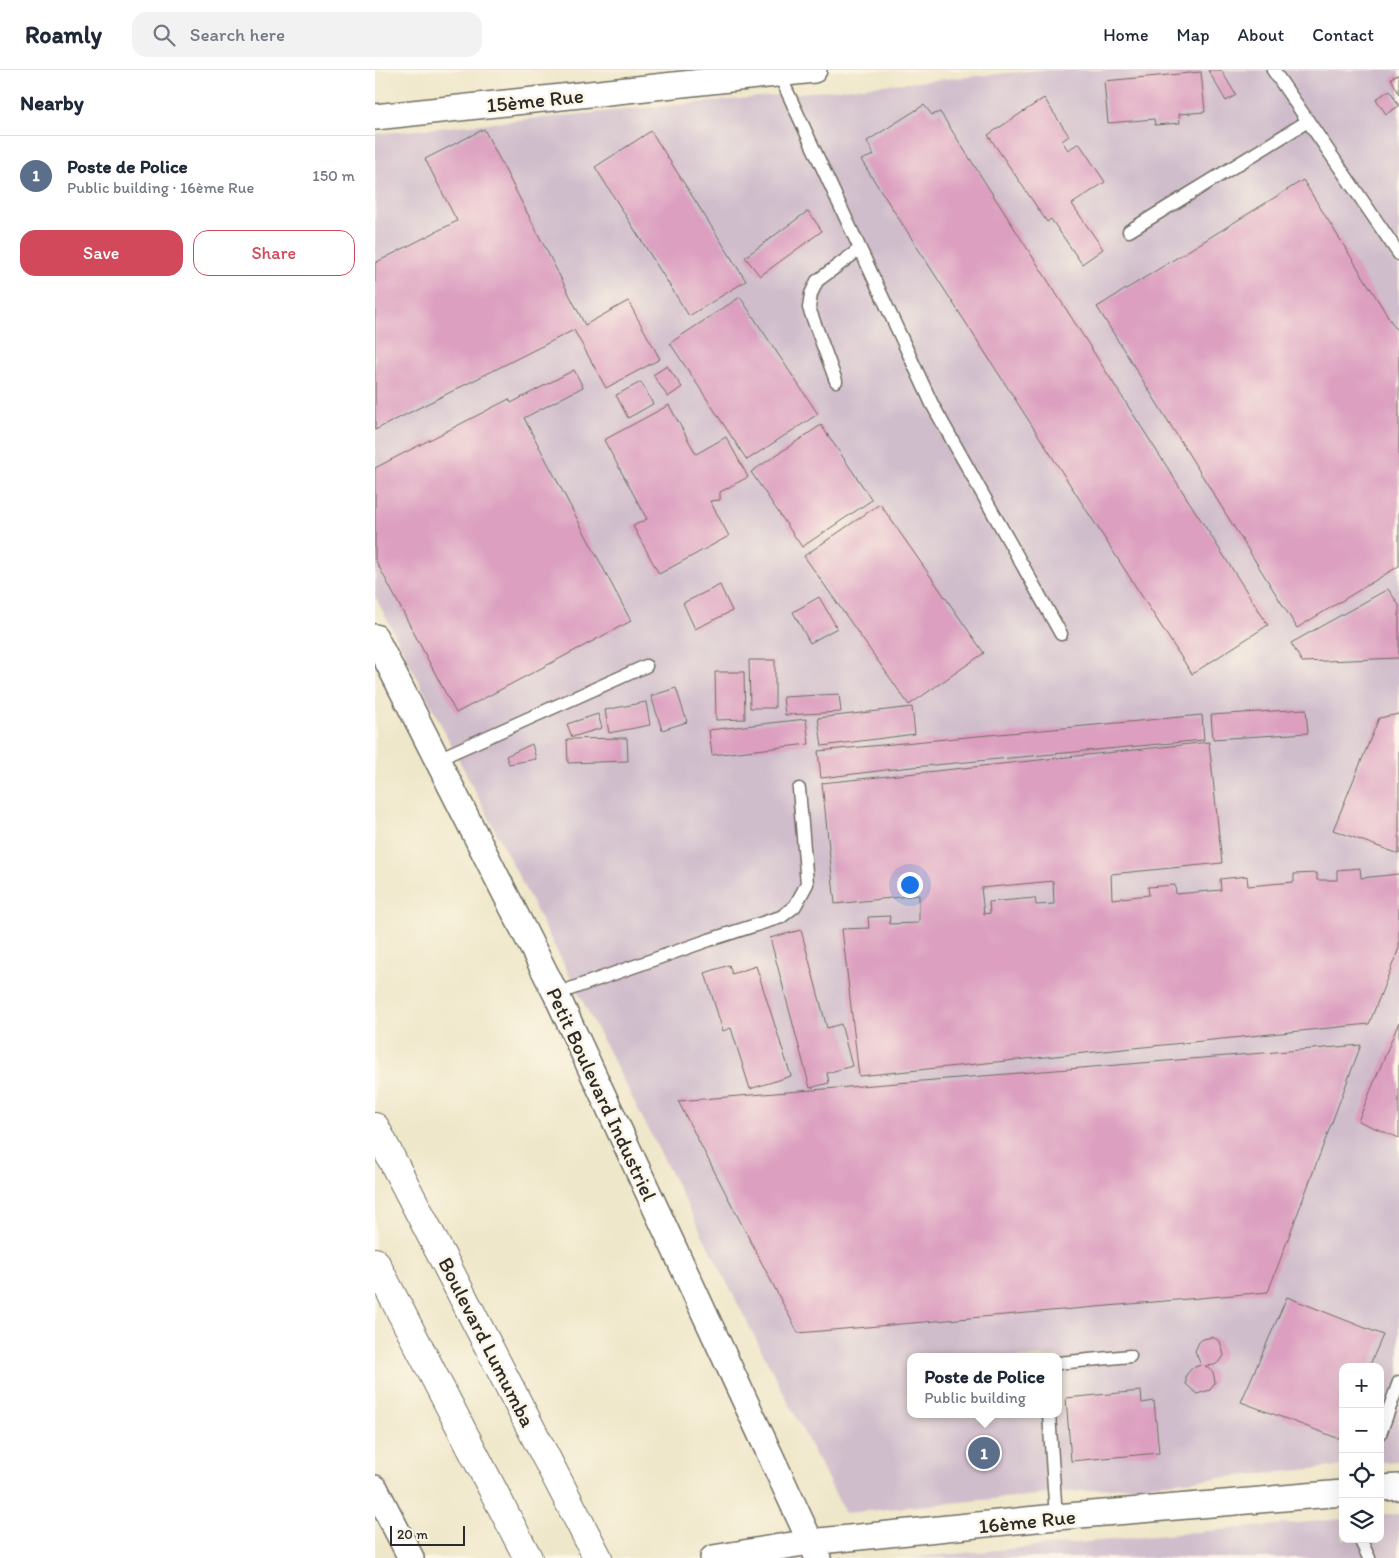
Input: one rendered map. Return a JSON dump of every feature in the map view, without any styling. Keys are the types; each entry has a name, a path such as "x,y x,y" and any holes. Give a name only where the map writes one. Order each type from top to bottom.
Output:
{"highway":[{"name":"Boulevard Lumumba","path":"375,1127 598,1558"},
{"path":"375,1262 528,1558"}],"street":[{"name":"15ème Rue","path":"375,117 715,75 779,74 814,70"},
{"name":"Petit Boulevard Industriel","path":"375,637 556,994 814,1550"},
{"path":"1384,1488 1399,1487"},
{"path":"375,1488 411,1558"},
{"name":"16ème Rue","path":"713,1558 814,1550 1057,1517 1339,1496"}],"lane":[{"path":"1273,70 1399,254"},
{"path":"779,74 932,404 1061,634"},
{"path":"1129,231 1308,121"},
{"path":"836,381 809,308 811,294 817,281 860,248"},
{"path":"438,758 646,666"},
{"path":"556,994 709,940 781,918 795,906 807,884 799,789"},
{"path":"1062,1363 1130,1356"},
{"path":"1384,1423 1399,1382"},
{"path":"1049,1418 1057,1517"},
{"path":"1362,1543 1369,1558"}],"shaded area":[{"path":"1039,70 1399,70 1399,1461 1384,1462 1384,1363 1339,1363 1339,1466 845,1513 375,596 375,134"},
{"path":"1399,1514 1399,1558 909,1558 1339,1519 1339,1543 1384,1543 1384,1515"}],"building":[{"path":"1208,70 1221,70 1236,95 1226,101"},
{"path":"1201,72 1205,112 1179,114 1180,123 1155,125 1154,119 1108,123 1104,81"},
{"path":"1399,74 1399,94 1391,78"},
{"path":"1390,90 1399,106 1386,114 1376,99"},
{"path":"1044,98 1069,136 1062,141 1068,150 1079,143 1105,182 1072,204 1103,249 1082,264 1051,219 1047,222 988,135"},
{"path":"924,105 932,115 940,112 1268,625 1192,674 861,160 874,155 867,141"},
{"path":"484,129 585,325 628,301 660,359 606,388 574,330 375,430 375,263 457,221 425,159"},
{"path":"651,131 746,281 689,316 595,167"},
{"path":"1303,180 1399,334 1399,566 1297,628 1097,307"},
{"path":"808,211 822,231 760,276 745,257"},
{"path":"740,297 818,414 747,460 670,343"},
{"path":"667,366 682,387 668,397 653,375"},
{"path":"574,370 583,387 524,418 631,621 456,713 375,559 375,468 509,399 511,403"},
{"path":"641,382 653,404 628,418 616,395"},
{"path":"669,405 696,454 726,437 748,477 720,492 720,500 710,501 729,536 659,574 633,526 647,519 604,440"},
{"path":"821,425 872,500 802,547 751,472"},
{"path":"880,504 984,653 909,705 804,556"},
{"path":"720,585 732,611 695,629 683,603"},
{"path":"1388,589 1399,605 1399,658 1302,662 1291,643"},
{"path":"819,597 837,628 810,643 793,612"},
{"path":"749,660 775,660 775,708 750,708"},
{"path":"715,672 744,672 745,719 716,720"},
{"path":"676,688 687,722 662,730 651,696"},
{"path":"839,694 841,712 785,715 783,697"},
{"path":"646,702 650,725 609,733 605,710"},
{"path":"912,707 915,734 822,746 818,718"},
{"path":"1306,709 1308,733 1213,739 1211,715"},
{"path":"598,714 602,728 572,737 567,724"},
{"path":"1399,714 1399,854 1333,830 1379,718"},
{"path":"1202,715 1204,740 902,768 821,778 818,751"},
{"path":"806,719 809,744 712,755 709,730"},
{"path":"627,738 628,761 568,763 567,739"},
{"path":"1209,742 1222,863 1111,874 1112,899 1149,895 1148,887 1175,885 1176,894 1221,890 1220,879 1247,876 1248,886 1294,882 1294,874 1317,873 1317,880 1337,880 1337,870 1360,868 1361,878 1399,874 1399,948 1369,1024 859,1076 842,929 869,928 868,917 890,916 889,924 919,923 919,895 835,904 822,783","holes":["1053,881 1054,904 1036,905 1035,898 989,902 990,913 984,914 981,888"]},
{"path":"532,744 536,759 509,764 506,756"},
{"path":"801,930 827,1028 841,1024 852,1066 827,1073 829,1083 810,1088 770,938"},
{"path":"729,965 732,974 756,966 791,1076 750,1089 731,1028 723,1031 705,973"},
{"path":"1399,1022 1399,1138 1358,1121"},
{"path":"1361,1045 1268,1292 798,1333 678,1101"},
{"path":"1287,1297 1383,1335 1371,1363 1339,1363 1339,1439 1241,1402"},
{"path":"1212,1337 1220,1341 1224,1355 1215,1365 1205,1366 1213,1372 1215,1382 1210,1390 1197,1394 1186,1384 1186,1375 1192,1368 1201,1365 1195,1351 1199,1342"},
{"path":"1141,1391 1142,1403 1154,1401 1159,1453 1071,1461 1066,1398"}],"place":[{"name":"Poste de Police","path":"984,1453"}]}
